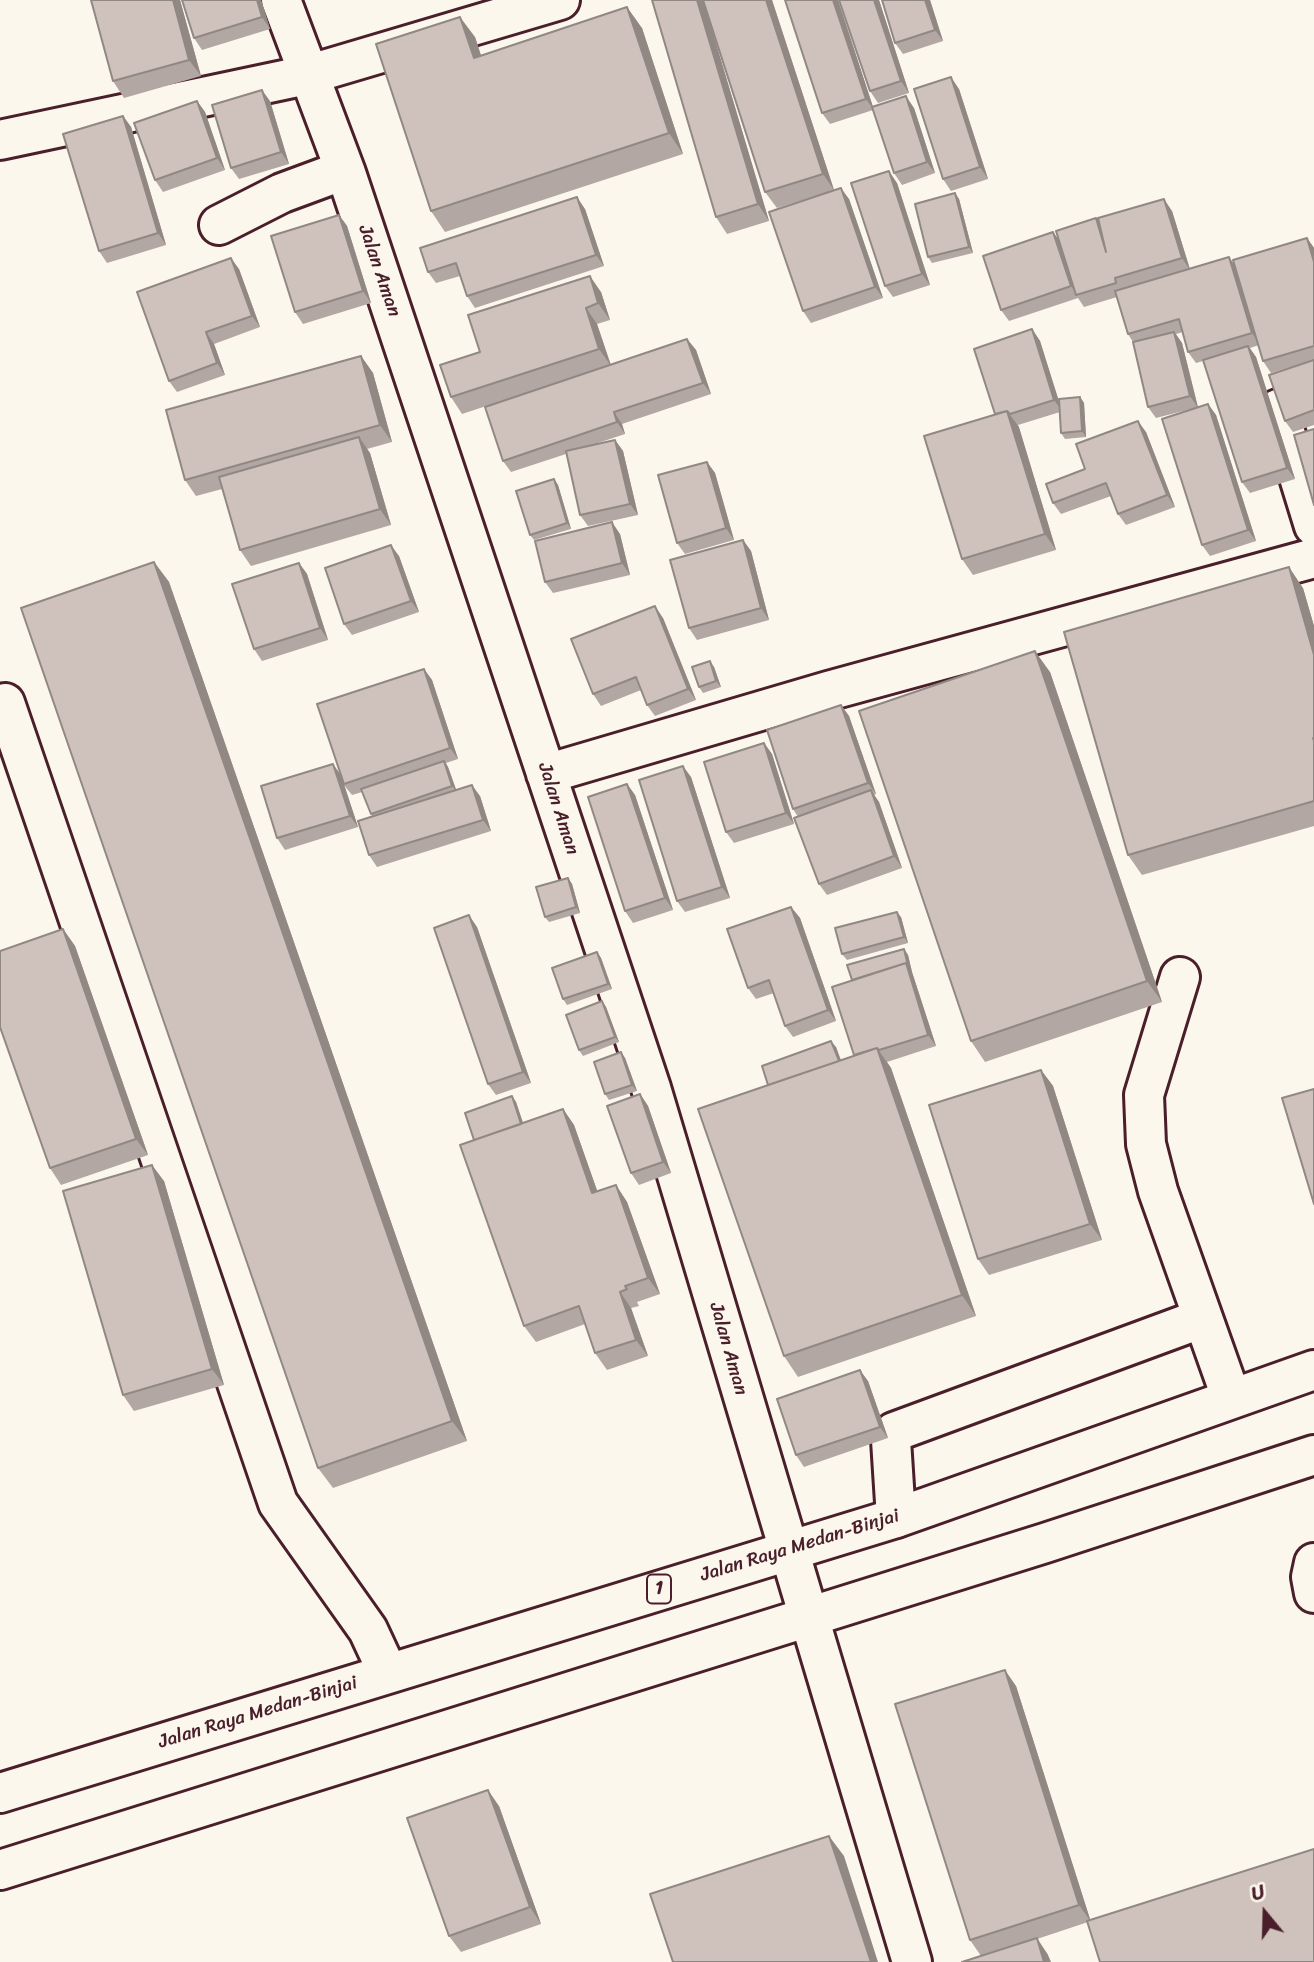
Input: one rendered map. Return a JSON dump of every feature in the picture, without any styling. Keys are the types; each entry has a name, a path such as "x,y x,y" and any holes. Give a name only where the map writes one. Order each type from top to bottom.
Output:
{"main road":[{"name":"Jalan Aman","path":"281,0 346,173 651,1088 912,1962"},
{"path":"0,140 307,75 560,0"},
{"path":"219,225 282,193 328,176 346,173"},
{"path":"1278,408 1314,526"},
{"path":"546,774 828,691 1314,558"},
{"path":"5,703 278,1503 368,1630 388,1673"},
{"path":"1180,977 1144,1095 1146,1144 1158,1191 1231,1397"},
{"path":"897,1518 891,1440 894,1432 1203,1318"},
{"name":"Jalan Raya Medan-Binjai","path":"0,1793 787,1549 897,1518 1231,1397 1314,1370"},
{"path":"0,1870 808,1618 1314,1455"},
{"path":"1314,1563 1311,1577 1314,1593"}],"building":[{"path":"91,0 173,0 189,60 113,81"},
{"path":"182,0 257,0 262,17 194,38"},
{"path":"652,0 697,0 758,204 716,217"},
{"path":"703,0 766,0 823,174 765,192"},
{"path":"785,0 833,0 866,99 822,113"},
{"path":"839,0 874,0 901,81 870,91"},
{"path":"882,0 925,0 935,30 895,43"},
{"path":"627,7 669,133 431,211 376,44 460,17 474,58"},
{"path":"951,77 980,167 943,179 914,89"},
{"path":"262,90 281,152 231,168 212,105"},
{"path":"906,96 927,162 894,173 872,107"},
{"path":"197,101 217,158 155,180 134,123"},
{"path":"123,116 158,233 99,251 63,134"},
{"path":"889,171 922,274 885,286 851,183"},
{"path":"841,188 875,287 803,311 769,212"},
{"path":"955,193 969,247 928,257 915,204"},
{"path":"577,197 596,255 467,296 456,263 428,272 420,248"},
{"path":"1164,199 1182,258 1115,278 1116,283 1076,295 1056,231 1096,218 1106,252 1098,218"},
{"path":"339,215 363,291 295,312 271,236"},
{"path":"1053,232 1071,286 1001,310 983,256"},
{"path":"1307,238 1314,262 1314,346 1263,361 1233,260"},
{"path":"1229,257 1252,333 1188,352 1179,319 1128,334 1115,291"},
{"path":"231,258 252,316 206,332 217,363 169,381 137,292"},
{"path":"590,276 598,303 586,308 599,349 451,397 440,365 480,352 468,315"},
{"path":"1032,329 1054,400 1010,414 1007,411 995,414 974,349"},
{"path":"1174,332 1190,396 1148,407 1133,342"},
{"path":"687,339 703,383 614,412 617,422 503,461 485,407"},
{"path":"1248,346 1287,468 1242,482 1203,360"},
{"path":"361,356 380,425 185,480 166,410"},
{"path":"1314,360 1314,410 1285,421 1269,375"},
{"path":"1080,397 1082,431 1061,433 1059,399"},
{"path":"1208,404 1248,530 1202,545 1162,419"},
{"path":"1007,411 1045,534 962,559 924,436"},
{"path":"1138,421 1167,495 1118,514 1106,483 1053,503 1046,484 1085,469 1076,444"},
{"path":"1314,429 1314,505 1294,435"},
{"path":"359,437 380,509 240,550 219,477"},
{"path":"615,440 630,504 580,515 566,451"},
{"path":"707,462 726,528 677,543 658,475"},
{"path":"554,479 567,523 530,535 516,491"},
{"path":"612,522 622,563 545,582 535,541"},
{"path":"743,540 761,608 689,628 670,560"},
{"path":"391,545 411,601 344,624 325,568"},
{"path":"154,562 452,1421 318,1468 21,608"},
{"path":"299,563 320,628 254,649 232,584"},
{"path":"1289,567 1314,655 1314,801 1128,855 1064,632"},
{"path":"655,606 688,689 647,705 636,677 593,694 571,639"},
{"path":"1035,651 1147,981 971,1041 859,711"},
{"path":"710,661 716,681 699,687 692,667"},
{"path":"424,669 450,748 344,784 317,704"},
{"path":"841,705 868,783 793,809 767,730"},
{"path":"764,743 786,813 726,832 704,762"},
{"path":"444,761 452,786 371,814 361,789"},
{"path":"333,764 350,816 277,838 261,786"},
{"path":"683,766 722,887 677,901 639,780"},
{"path":"627,784 665,898 625,911 588,797"},
{"path":"472,785 483,820 369,855 358,821"},
{"path":"871,790 894,856 819,884 794,818"},
{"path":"568,878 576,907 545,917 536,887"},
{"path":"791,907 828,1010 785,1026 769,980 748,988 727,929"},
{"path":"897,912 904,937 842,954 835,928"},
{"path":"469,915 523,1072 488,1084 434,928"},
{"path":"63,929 136,1139 50,1168 0,1027 0,951"},
{"path":"904,949 908,966 906,963 852,980 847,965"},
{"path":"597,952 608,984 563,999 552,968"},
{"path":"906,963 928,1035 854,1055 832,987"},
{"path":"602,1001 615,1037 579,1050 566,1015"},
{"path":"831,1041 839,1061 768,1085 762,1066"},
{"path":"877,1048 962,1295 784,1356 698,1109"},
{"path":"621,1052 632,1085 605,1094 594,1062"},
{"path":"1041,1070 1090,1224 978,1259 929,1105"},
{"path":"1314,1089 1314,1204 1282,1098"},
{"path":"640,1094 663,1162 631,1173 607,1106"},
{"path":"512,1096 521,1124 474,1140 465,1113"},
{"path":"563,1109 592,1193 616,1185 648,1278 625,1286 627,1289 620,1292 636,1340 595,1353 579,1306 524,1326 460,1145"},
{"path":"152,1165 212,1369 123,1395 63,1191"},
{"path":"860,1370 880,1427 796,1455 777,1399"},
{"path":"1005,1670 1079,1905 970,1940 895,1704"},
{"path":"488,1790 530,1907 449,1936 407,1818"},
{"path":"829,1836 871,1962 673,1962 650,1894"},
{"path":"1314,1849 1314,1962 1100,1962 1087,1921"},
{"path":"1037,1938 1044,1962 962,1962"}]}
